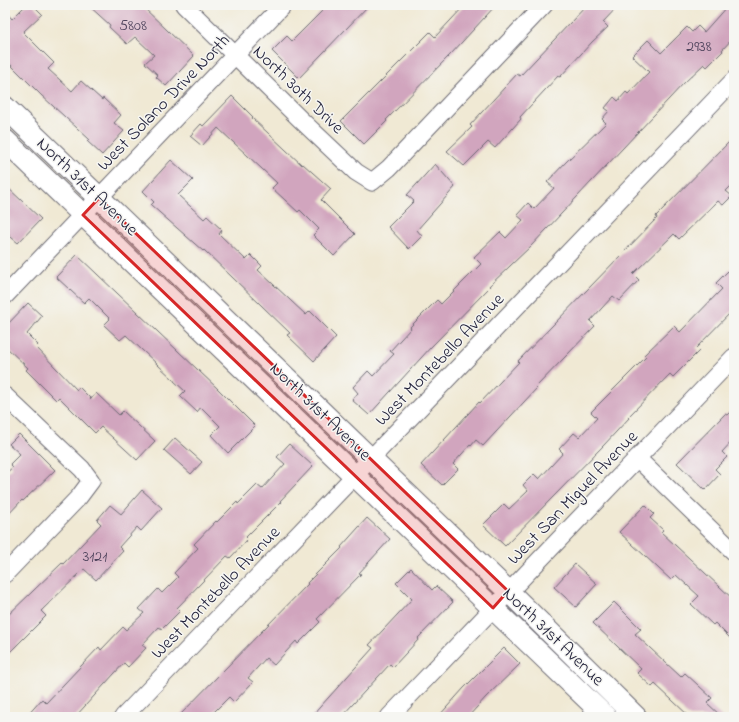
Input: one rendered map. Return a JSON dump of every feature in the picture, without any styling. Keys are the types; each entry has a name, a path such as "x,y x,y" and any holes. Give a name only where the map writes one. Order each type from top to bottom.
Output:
{"street":[{"name":"North 30th Drive","path":"184,5 356,172 372,182 389,168 544,5"},
{"name":"West Solano Drive North","path":"5,296 284,5"},
{"name":"West Montebello Avenue","path":"123,717 734,80"},
{"name":"North 31st Avenue","path":"5,106 508,591 636,717"},
{"name":"North 31st Avenue","path":"5,140 606,717"},
{"name":"West San Miguel Avenue","path":"389,717 508,591 734,357"},
{"path":"5,396 82,469 91,481 79,497 5,574"},
{"path":"637,458 734,552"}],"highlighted area":[{"path":"99,198 508,591 493,608 83,215"}],"building":[{"path":"26,5 33,5 42,14 23,32 54,63 48,69 72,91 81,81 102,100 103,98 121,115 114,123 124,131 102,155 87,141 89,139 41,95 5,59 5,11 12,19"},
{"path":"88,5 141,5 194,56 166,86 156,77 158,75 145,63 154,55 135,37 127,44 109,27 110,25"},
{"path":"328,5 369,5 299,78 272,51 287,36 292,41"},
{"path":"465,5 496,5 364,144 341,121 430,32 435,37"},
{"path":"587,5 619,5 603,22 608,27 560,77 558,76 520,117 521,119 495,148 488,142 464,166 447,151 472,127 470,125 517,74 520,76"},
{"path":"728,5 734,5 734,37 722,50 723,51 707,67 704,64 684,83 531,246 489,286 490,287 431,347 369,415 352,400 358,393 353,387 368,371 373,376 394,354 390,351 411,328 410,327 437,300 441,304 481,264 474,257 500,232 506,238 523,220 517,215 528,203 534,209 554,188 547,182 606,123 602,119 609,111 605,108 614,97 618,101 626,92 628,94 649,72 632,56 648,40 661,53 687,27 692,32 698,26 704,32"},
{"path":"232,96 253,117 252,118 302,165 303,164 331,189 321,200 355,234 334,256 313,235 319,229 300,210 298,212 272,188 277,183 218,128 202,146 190,136 201,124 203,126"},
{"path":"734,137 734,183 726,191 732,196 723,205 718,201 679,239 674,234 633,274 639,280 619,301 613,296 590,321 595,326 536,387 537,388 483,446 476,440 471,446 470,445 453,464 458,469 442,485 421,465 479,402 480,403 519,362 518,361 657,218 656,216"},
{"path":"171,160 193,180 178,195 204,219 207,216 222,230 219,234 246,260 251,255 262,266 258,270 306,315 310,311 336,337 314,361 287,335 290,333 204,250 203,251 151,205 154,202 143,191"},
{"path":"435,164 455,187 417,230 422,236 409,249 388,227 414,201 407,195"},
{"path":"5,185 41,219 18,243 5,232"},
{"path":"77,255 255,426 228,453 211,435 220,426 201,407 197,412 180,396 185,391 126,335 120,340 104,325 110,319 89,298 84,303 56,277"},
{"path":"734,265 734,309 696,348 699,351 673,377 670,374 628,417 629,418 604,445 505,546 483,525 504,504 509,509 528,491 523,485 534,474 539,479 563,453 559,449 574,433 579,437 597,418 591,412 646,357 644,355 674,326 680,332 722,289 716,283"},
{"path":"28,303 42,316 27,334 38,345 36,347 77,390 79,387 91,399 96,393 119,415 123,411 155,441 137,460 101,427 95,433 59,397 56,400 26,370 28,368 5,346 5,327"},
{"path":"734,408 734,439 722,452 727,457 715,469 720,474 705,490 677,463 725,414 727,415"},
{"path":"19,434 55,470 23,501 22,500 5,518 5,474 13,467 10,464 20,454 9,444"},
{"path":"175,438 202,462 191,474 164,450"},
{"path":"289,444 313,466 280,501 281,502 246,537 248,539 230,558 227,556 177,608 180,611 162,629 159,627 142,645 146,648 128,667 124,663 75,717 26,717 42,699 46,703 99,647 101,650 123,627 126,630 144,613 139,609 158,589 162,593 178,577 174,573 198,548 194,544 216,521 217,522 237,502 238,504 257,485 262,489 285,464 277,457"},
{"path":"142,490 162,508 141,531 137,527 119,547 123,551 96,580 84,569 41,611 46,616 5,657 5,618 62,563 63,564 101,524 97,520 110,505 121,514"},
{"path":"645,505 654,514 650,518 663,530 661,532 734,600 734,642 715,623 713,625 691,604 699,596 676,575 671,580 619,532"},
{"path":"367,518 390,539 359,573 361,574 317,619 320,622 298,644 296,641 274,665 266,658 248,678 253,682 234,702 229,697 209,717 178,717 308,584 307,583 342,548 341,547"},
{"path":"575,564 597,584 576,607 554,587"},
{"path":"411,568 432,590 436,586 453,602 418,638 419,639 393,667 390,664 341,717 311,717 373,648 369,645 412,599 396,583"},
{"path":"614,602 641,629 635,634 681,677 685,673 712,698 707,703 722,717 690,717 655,684 652,687 637,673 641,669 593,623"},
{"path":"504,648 520,664 468,717 438,717 464,688"}]}
